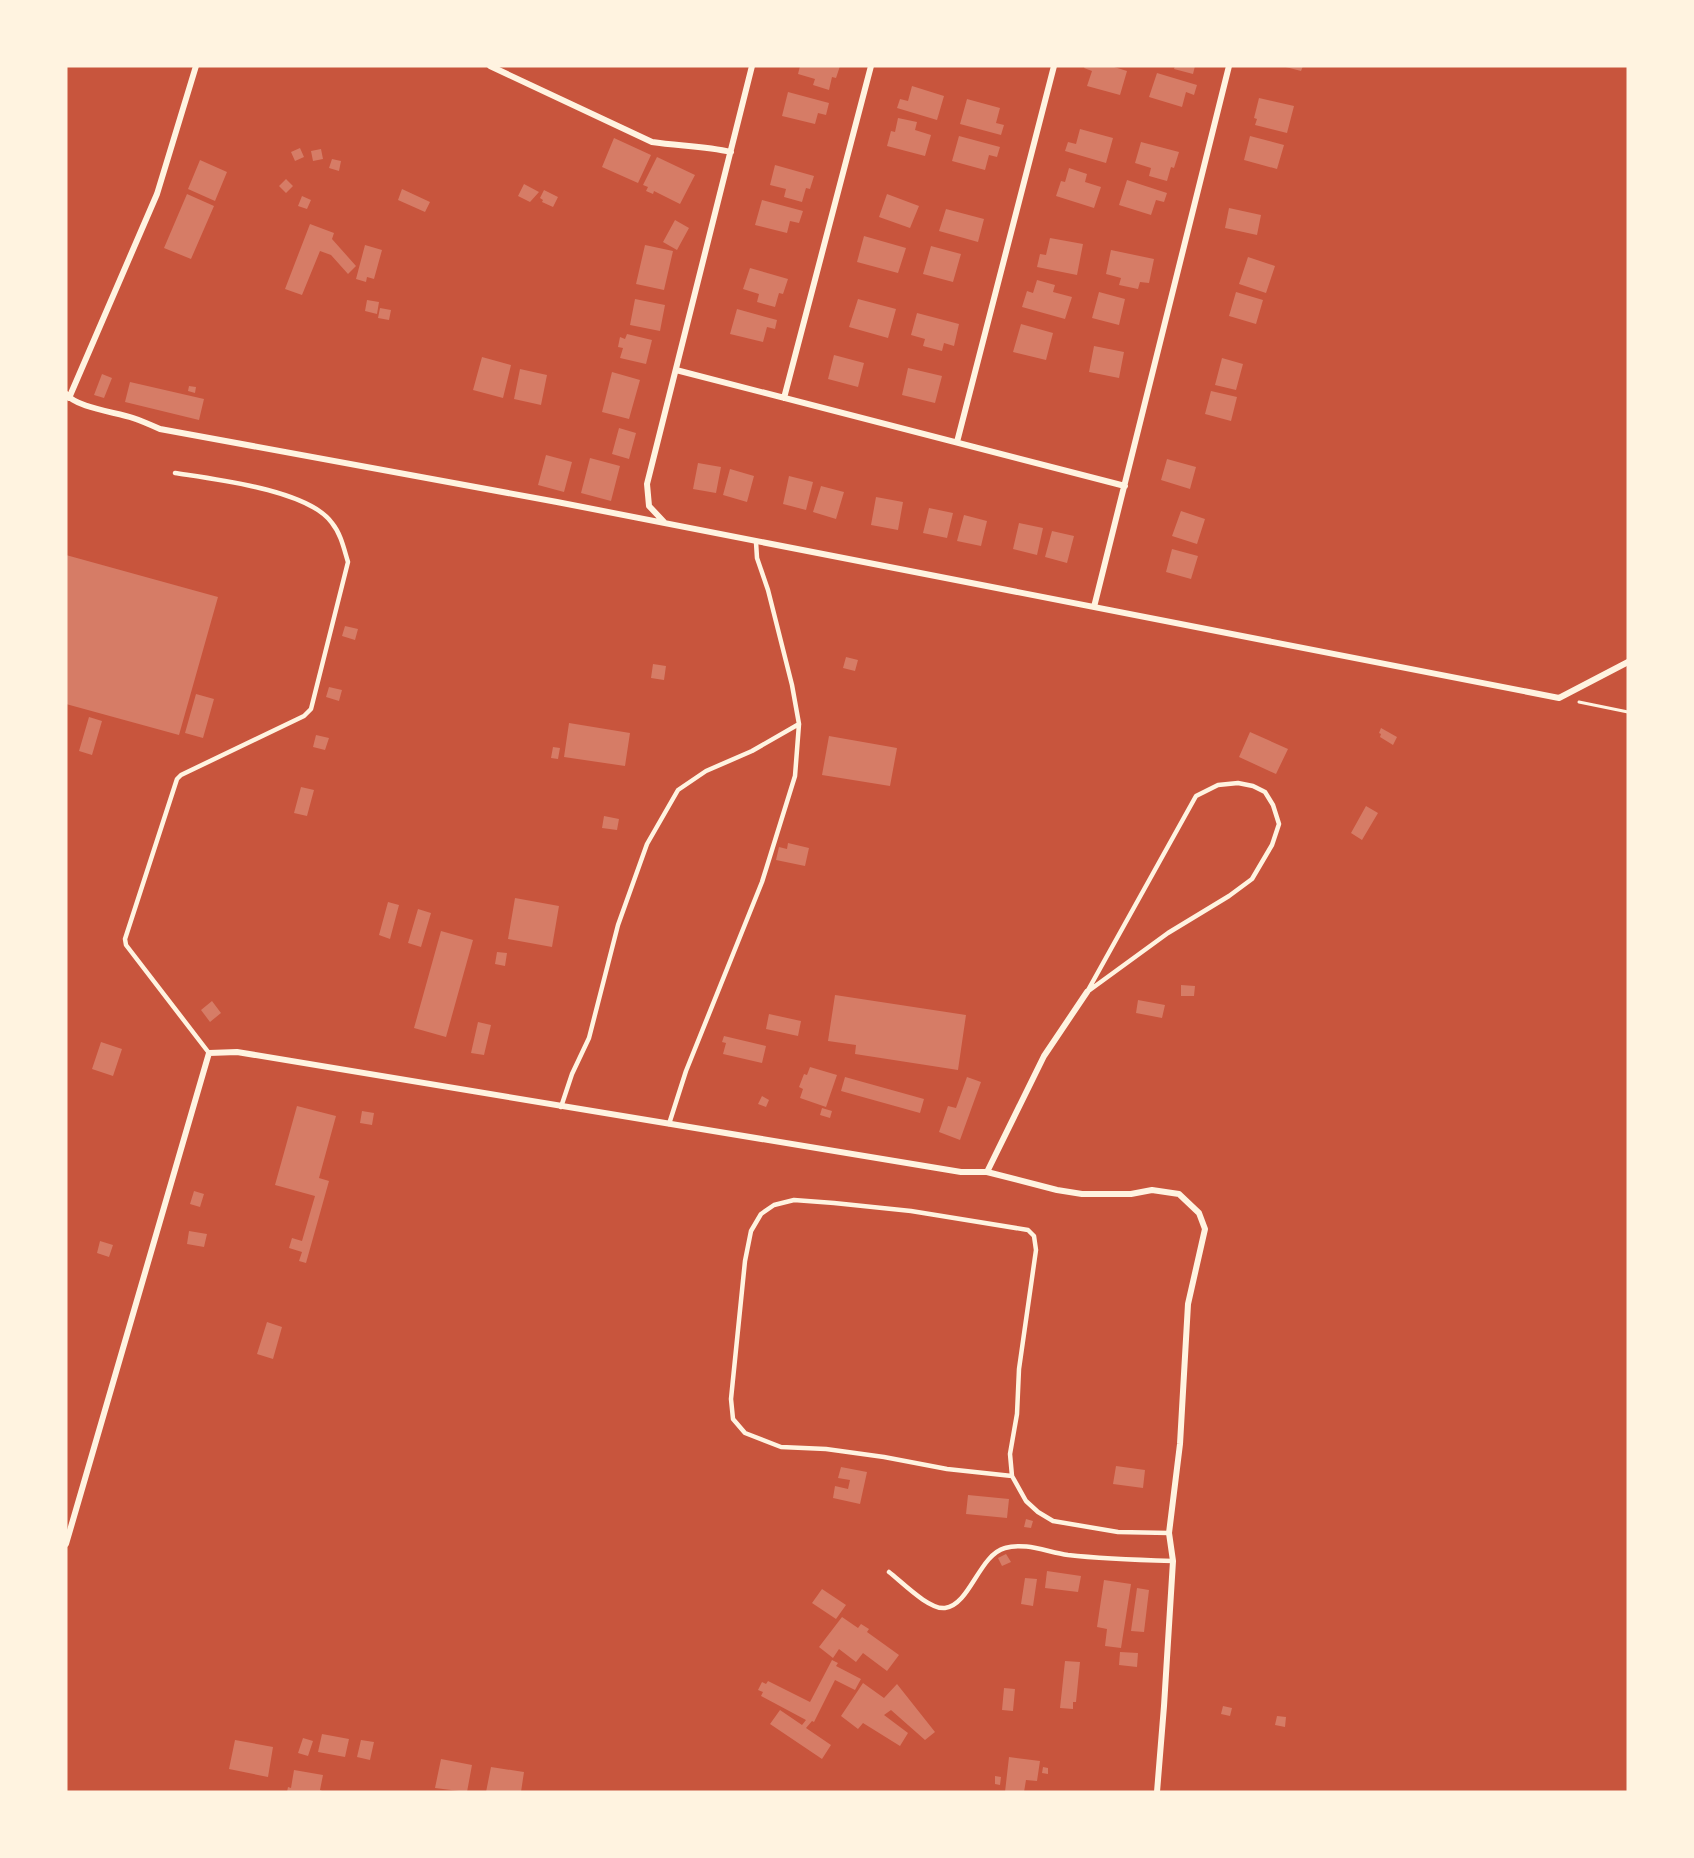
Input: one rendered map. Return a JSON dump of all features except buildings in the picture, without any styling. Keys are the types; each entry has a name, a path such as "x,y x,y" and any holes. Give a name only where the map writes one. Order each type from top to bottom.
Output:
{"street":[{"path":"196,66 157,194 68,396 87,406 135,418 160,429 665,524 1559,698 1628,662"},
{"path":"490,66 652,142 708,147 731,152"},
{"path":"665,524 650,506 647,484 752,66"},
{"path":"784,398 871,66"},
{"path":"957,442 1054,66"},
{"path":"1094,607 1229,66"},
{"path":"676,370 1125,486"},
{"path":"987,1172 1044,1056 1087,992"},
{"path":"66,1544 209,1053 237,1053 962,1172 987,1172 1057,1190 1083,1194 1131,1194 1152,1190 1179,1194 1199,1213 1205,1229 1188,1304 1180,1444 1169,1533 1173,1561 1157,1792"}],"lane":[{"path":"175,473 242,484 315,507 332,522 342,541 348,561 311,709 304,716 181,775 177,779 125,939 126,945 209,1053"},
{"path":"669,1124 686,1071 762,882 795,776 799,724 792,685 768,590 757,558 756,542"},
{"path":"561,1107 572,1074 589,1038 618,925 647,844 678,790 706,771 752,751 799,724"},
{"path":"1238,783 1253,786 1265,792 1273,805 1279,824 1272,845 1252,879 1229,896 1168,933 1087,992 1196,796 1218,785 1238,783"},
{"path":"1012,1476 947,1469 826,1449 782,1447 745,1433 733,1419 731,1399 745,1262 751,1231 760,1214 774,1205 794,1200 814,1201 912,1211 1028,1230 1034,1236 1036,1250 1019,1369 1017,1414 1010,1454 1012,1476 1026,1501 1053,1521 1118,1532 1169,1533"},
{"path":"889,1572 932,1606 944,1608 956,1605 988,1560 1002,1548 1016,1546 1066,1555 1173,1561"}],"path":[{"path":"1559,698 1628,712"}]}
